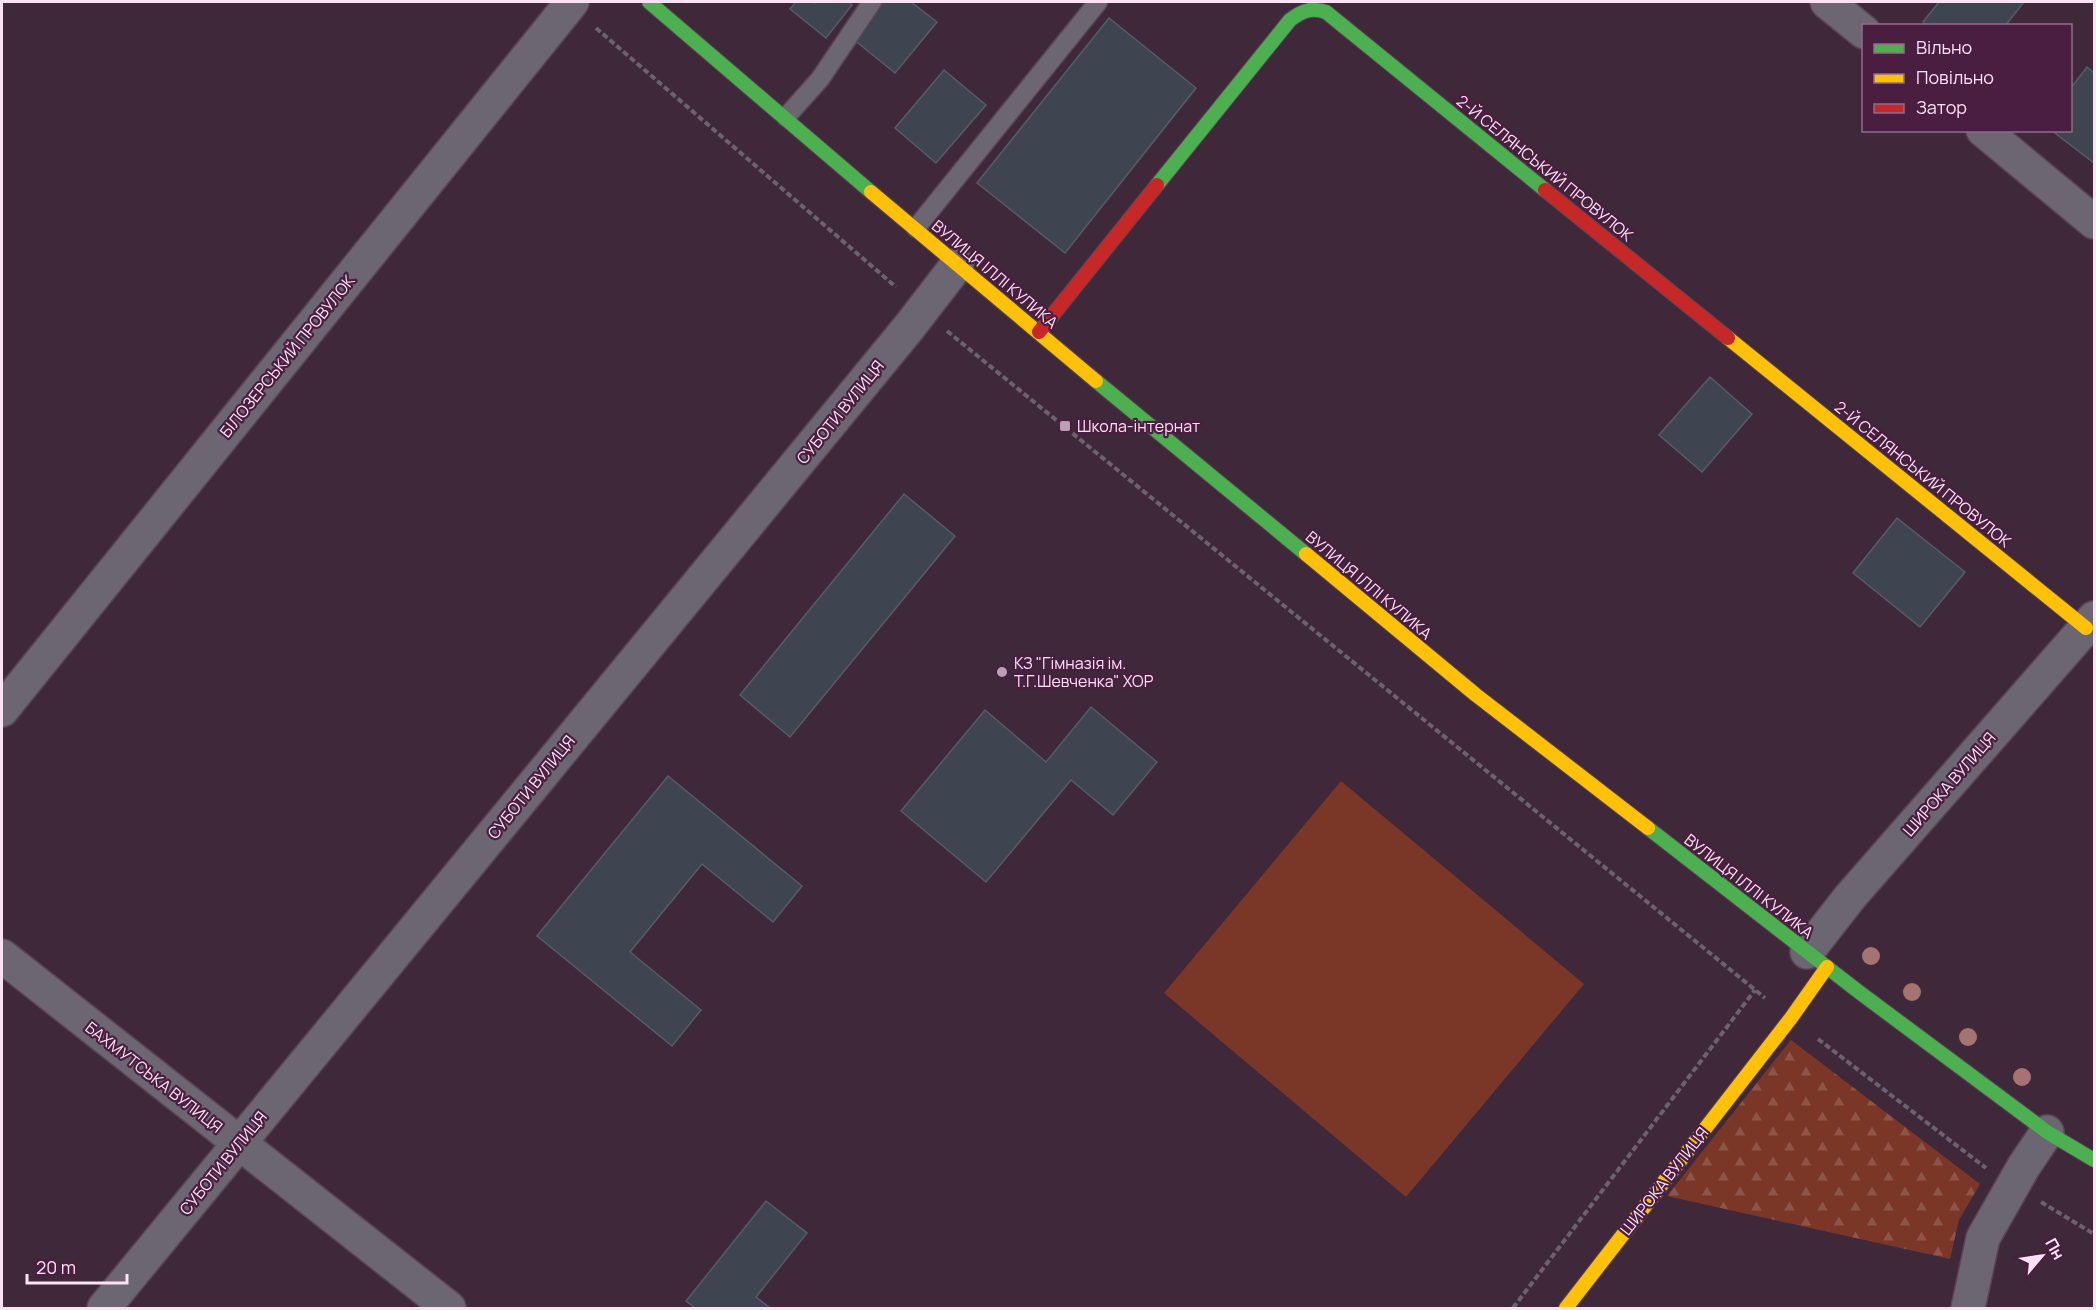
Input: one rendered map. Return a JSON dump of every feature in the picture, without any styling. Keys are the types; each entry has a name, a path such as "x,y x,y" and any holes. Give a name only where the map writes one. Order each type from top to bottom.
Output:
{"street":[{"name":"ВУЛИЦЯ ІЛЛІ КУЛИКА","path":"649,2 957,265 1476,695 1817,959 2047,1132 2094,1160"},
{"path":"1827,2 1862,31"},
{"name":"БІЛОЗЕРСЬКИЙ ПРОВУЛОК","path":"2,710 571,3"},
{"name":"2-Й СЕЛЯНСЬКИЙ ПРОВУЛОК","path":"1039,332 1290,20 1301,12 1314,8 1326,12 2090,623"},
{"path":"1985,132 2094,222"},
{"name":"СУБОТИ ВУЛИЦЯ","path":"104,1308 957,265"},
{"name":"ШИРОКА ВУЛИЦЯ","path":"1568,1307 1791,1018 1817,959 1850,897 2090,623"},
{"name":"БАХМУТСЬКА ВУЛИЦЯ","path":"2,956 449,1308"},
{"path":"1968,1308 1983,1238 2024,1166 2047,1132"}],"lane":[{"path":"786,117 820,79 872,2"},
{"path":"916,228 1098,2"}],"path":[{"path":"571,3 922,310 1755,990 1984,1168"},
{"path":"1513,1308 1755,990"}],"green space":[{"path":"1341,781 1584,984 1406,1197 1164,993"},
{"path":"1791,1040 1980,1184 1959,1220 1950,1259 1667,1196"}],"building":[{"path":"796,2 848,2 852,5 826,38 790,9"},
{"path":"883,2 911,2 937,22 895,73 853,39"},
{"path":"1939,2 2024,2 2007,24 1926,24 1923,22"},
{"path":"1109,18 1196,88 1065,253 977,183"},
{"path":"2087,67 2094,73 2094,163 2054,132 2072,132 2072,86"},
{"path":"944,70 986,105 936,163 895,128"},
{"path":"1710,377 1752,414 1702,472 1659,435"},
{"path":"904,494 955,536 790,737 740,695"},
{"path":"1897,518 1965,572 1920,627 1853,573"},
{"path":"1091,707 1157,762 1113,815 1071,780 986,882 901,811 985,710 1046,762"},
{"path":"668,776 802,886 773,922 702,864 630,952 701,1010 672,1046 537,936"},
{"path":"766,1201 807,1233 756,1297 770,1308 695,1308 686,1301"}],"traffic: fast":[{"path":"649,2 871,192"},
{"path":"1157,185 1290,20 1303,12 1316,10 1326,12 1545,190"},
{"path":"1096,381 1306,554"},
{"path":"1648,828 1859,992 2047,1132 2094,1160"}],"traffic: slow":[{"path":"871,192 1096,381"},
{"path":"1728,338 2086,628"},
{"path":"1306,554 1476,695 1648,828"},
{"path":"1566,1308 1791,1018 1827,967"}],"traffic: jam":[{"path":"1039,332 1157,185"},
{"path":"1545,190 1728,338"}],"place":[{"name":"Школа-інтернат","path":"1065,426"},
{"name":"КЗ \"Гімназія ім. Т.Г.Шевченка\" ХОР","path":"1002,672"}]}
